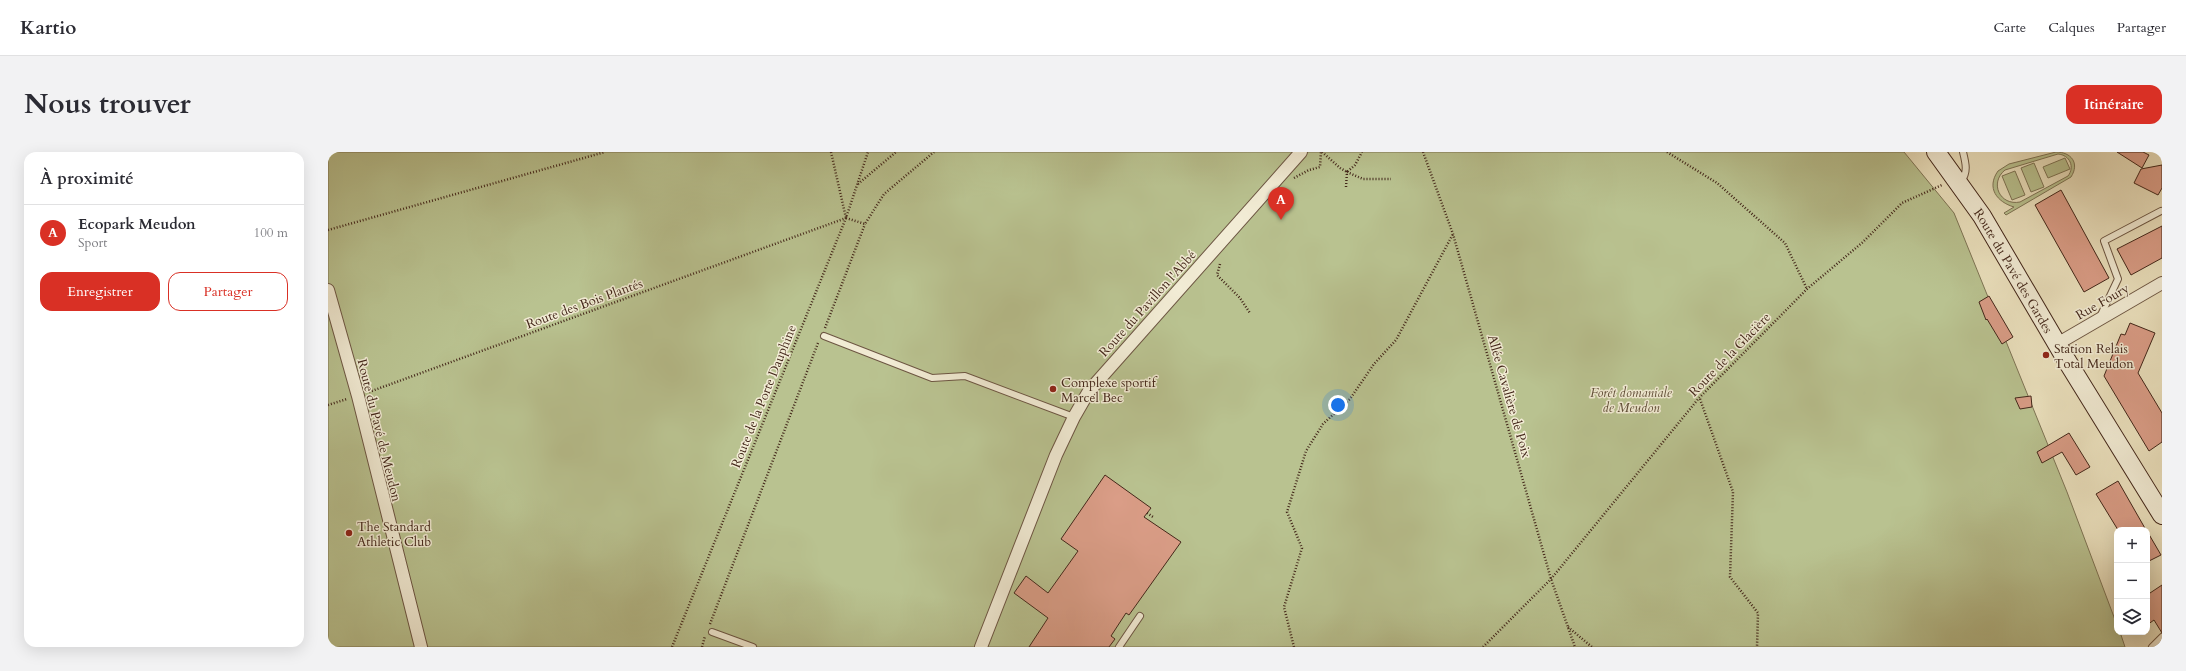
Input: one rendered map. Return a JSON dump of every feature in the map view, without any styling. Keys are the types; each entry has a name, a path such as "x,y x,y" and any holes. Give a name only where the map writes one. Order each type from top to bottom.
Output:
{"main road":[{"name":"Route du Pavé des Gardes","path":"1936,152 1982,216 2057,344 2162,515"}],"street":[{"name":"Route du Pavillon l'Abbé","path":"981,647 1056,455 1074,417 1095,383 1301,152"},
{"name":"Rue Foury","path":"2057,344 2162,283"},
{"name":"Route du Pavé de Meudon","path":"328,290 358,396 421,647"}],"lane":[{"path":"1956,181 1966,175 1966,164 1963,152"},
{"path":"2100,318 2118,279 2104,241 2161,211"},
{"path":"823,336 932,378 965,376 1074,417"},
{"path":"1119,647 1140,616"},
{"path":"712,632 753,647"},
{"path":"2152,647 2162,637"}],"path":[{"path":"328,230 605,152"},
{"path":"831,152 846,218 865,224"},
{"name":"Route de la Porte Dauphine","path":"672,647 846,218 868,152"},
{"path":"858,184 896,152"},
{"path":"823,336 865,224 884,194 934,152"},
{"path":"1321,152 1340,168 1364,179 1391,179"},
{"path":"1289,180 1300,176 1309,170 1320,167 1321,152"},
{"path":"1346,187 1347,172 1355,165 1362,152"},
{"name":"Allée Cavalière de Poix","path":"1423,152 1453,234 1551,579 1575,647"},
{"path":"1667,152 1717,182 1785,243 1807,289"},
{"name":"Route de la Glacière","path":"1483,647 1551,579 1699,398 1807,289 1863,242 1902,203 1940,186 1956,181"},
{"name":"Route des Bois Plantés","path":"328,405 358,396 846,218"},
{"path":"1294,647 1284,607 1302,548 1287,512 1306,451 1323,424 1350,399 1374,364 1396,340 1453,234"},
{"path":"1221,260 1217,275 1240,298 1250,313"},
{"path":"702,647 819,342"},
{"path":"1699,398 1733,492 1730,577 1758,613 1757,647"},
{"path":"1147,513 1154,517"},
{"path":"1568,627 1592,647"}],"green space":[{"name":"Forêt domaniale de Meudon","path":"328,152 1904,152 1954,213 2067,492 2114,617 2114,635 2121,635 2125,647 328,647"},
{"path":"2061,152 2070,156 2075,167 2071,177 2006,215 2004,213 2014,207 1998,198 1993,189 1993,183 1998,171 2009,164","holes":["2058,154 2068,159 2071,165 2068,176 2020,202 2007,201 2002,197 1997,187 2000,175 2005,170"]},
{"path":"2065,158 2070,169 2048,178 2043,167"},
{"path":"2034,163 2044,187 2031,192 2021,168"},
{"path":"2015,171 2025,195 2012,200 2002,176"}],"building":[{"path":"2117,152 2143,152 2149,155 2142,168"},
{"path":"2162,165 2162,188 2158,195 2134,183 2141,169"},
{"path":"2061,190 2109,278 2084,292 2035,205"},
{"path":"2162,226 2162,258 2131,275 2117,249"},
{"path":"1989,296 2013,337 2002,344 1987,319 1986,320 1979,302"},
{"path":"2130,323 2155,333 2138,373 2162,413 2162,442 2149,451 2104,376 2121,334 2125,335"},
{"path":"2031,396 2032,407 2020,409 2015,398"},
{"path":"2069,433 2090,467 2076,475 2062,452 2042,463 2037,452"},
{"path":"1105,475 1151,508 1144,517 1181,542 1129,615 1126,613 1111,636 1115,639 1109,647 1029,647 1048,618 1014,593 1026,576 1048,593 1078,551 1061,539"},
{"path":"2118,481 2144,527 2116,527 2096,494"},
{"path":"2150,536 2161,555 2150,560"},
{"path":"2162,585 2162,633 2154,620 2150,623 2150,593"}],"place":[{"name":"Ecopark Meudon","path":"1281,220"},
{"name":"Station Relais Total Meudon","path":"2046,355"},
{"name":"Complexe sportif Marcel Bec","path":"1053,389"},
{"name":"The Standard Athletic Club","path":"349,533"}]}
